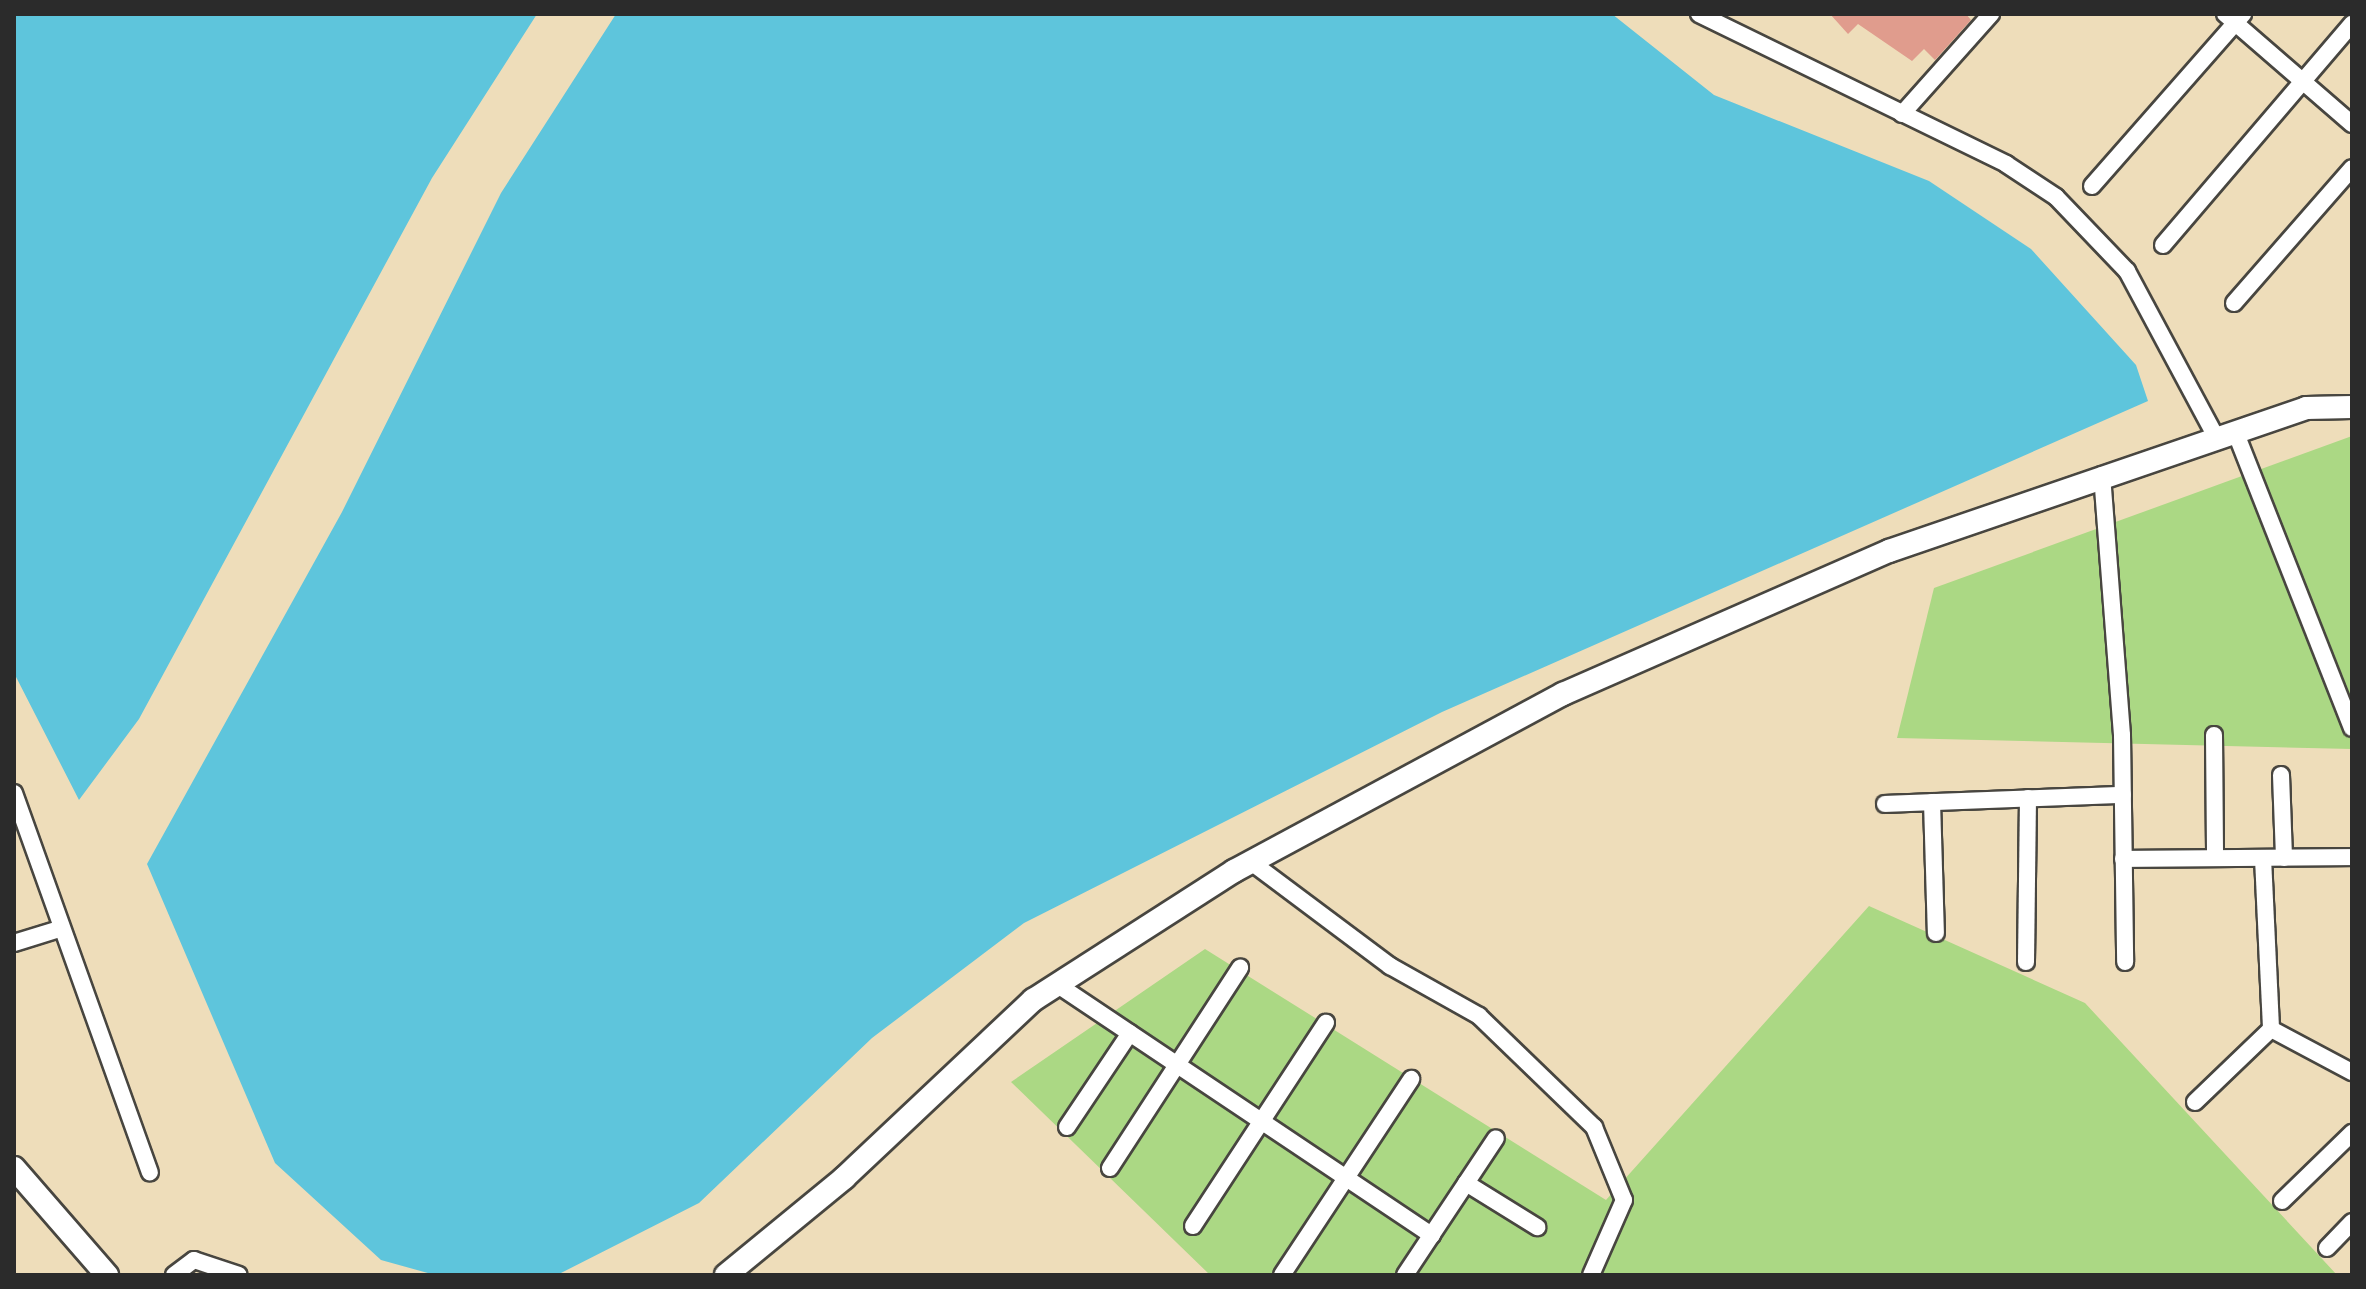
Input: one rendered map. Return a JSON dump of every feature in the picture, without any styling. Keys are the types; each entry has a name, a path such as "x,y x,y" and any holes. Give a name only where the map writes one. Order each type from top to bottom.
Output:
{"street":[{"path":"1699,14 1721,28 2006,164 2092,230 2155,314 2226,434 2352,728"},
{"path":"1721,28 1734,14"},
{"path":"1902,114 1990,14"},
{"path":"2092,186 2234,17 2352,124"},
{"path":"2163,245 2352,24"},
{"path":"2234,303 2352,168"},
{"path":"726,1275 1058,985 1251,862 1563,694 1889,551 2102,475 2306,408 2352,407"},
{"path":"2102,475 2123,795 2125,962"},
{"path":"2214,735 2215,858"},
{"path":"2281,775 2284,858"},
{"path":"14,793 59,929 150,1172"},
{"path":"1885,804 2123,795"},
{"path":"2026,962 2028,798"},
{"path":"1932,802 1936,933"},
{"path":"2123,859 2352,857"},
{"path":"2195,1102 2271,1029 2263,858"},
{"path":"1251,862 1390,966 1479,1016 1594,1127 1624,1200 1591,1275"},
{"path":"14,943 59,929"},
{"path":"1110,1168 1240,968"},
{"path":"1058,985 1432,1235"},
{"path":"1193,1226 1326,1023"},
{"path":"2271,1029 2352,1072"},
{"path":"1067,1127 1130,1033"},
{"path":"1282,1275 1411,1079"},
{"path":"2282,1201 2352,1133"},
{"path":"1405,1275 1496,1138"},
{"path":"14,1168 107,1275"},
{"path":"1466,1183 1537,1227"},
{"path":"2327,1248 2352,1222"},
{"path":"174,1275 194,1260 239,1275"}],"green space":[{"path":"2352,436 2352,749 1897,738 1934,588"},
{"path":"1869,906 2085,1003 2337,1275 1210,1275 1011,1082 1205,949 1606,1200"}],"water":[{"path":"14,14 537,14 432,178 139,719 79,800 14,673"},
{"path":"616,14 1612,14 1714,95 1929,181 2031,249 2136,365 2148,401 1442,712 1024,923 872,1038 699,1203 557,1275 435,1275 381,1260 275,1163 147,864 342,512 501,193"}],"building":[{"path":"1830,14 1966,14 1971,20 1935,60 1924,49 1912,61 1858,24 1848,34"}]}
